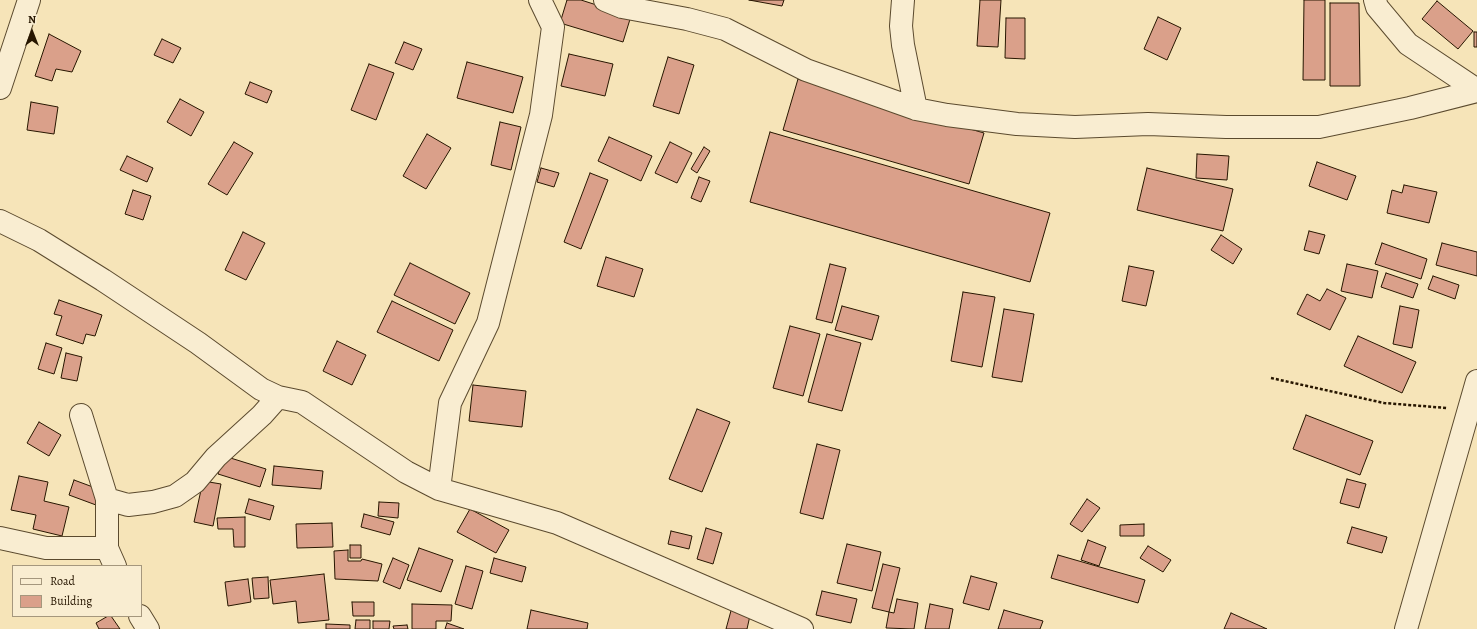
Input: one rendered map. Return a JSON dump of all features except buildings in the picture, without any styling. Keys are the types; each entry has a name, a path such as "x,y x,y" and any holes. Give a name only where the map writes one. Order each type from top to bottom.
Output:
{"street":[{"path":"0,88 29,0"},
{"path":"439,489 450,403 488,323 541,115 553,27 540,0"},
{"path":"605,0 622,7 687,19 725,29 806,70 916,108 947,115 1010,123 1075,127 1148,124 1226,127 1319,127 1410,108 1477,90"},
{"path":"903,0 901,26 903,46 916,108"},
{"path":"1375,0 1377,7 1408,44 1477,90"},
{"path":"0,221 39,240 103,280 198,343 261,389 278,397 302,402 406,472 439,489 557,523 802,629"},
{"path":"1406,629 1477,381"},
{"path":"107,499 128,504 153,502 175,496 195,482 216,457 262,415 278,397"},
{"path":"0,538 46,548 111,557 107,499 81,415"},
{"path":"141,617 148,629"}],"path":[{"path":"1271,378 1384,403 1468,409"}]}
